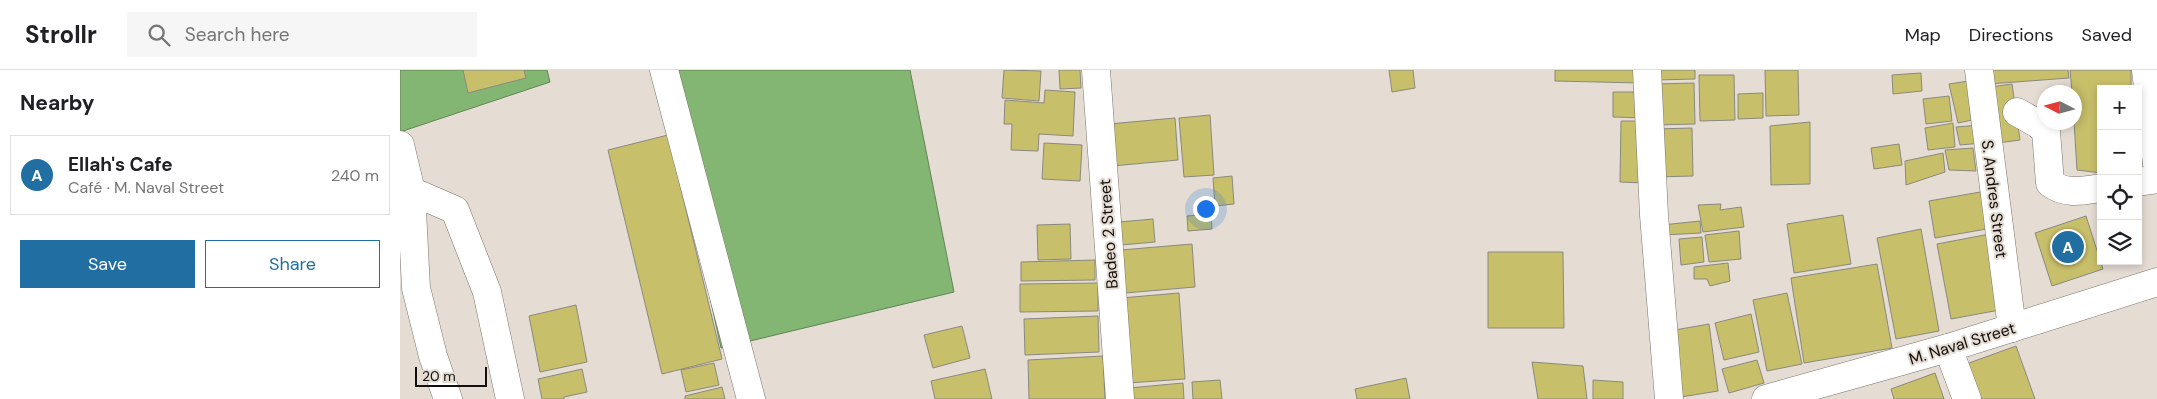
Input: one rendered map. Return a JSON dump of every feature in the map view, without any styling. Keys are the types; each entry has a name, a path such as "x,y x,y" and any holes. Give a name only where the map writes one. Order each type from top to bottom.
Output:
{"street":[{"path":"664,70 751,399"},
{"name":"Badeo 2 Street","path":"1096,70 1120,399"},
{"path":"1647,70 1654,214 1669,399"},
{"name":"S. Andres Street","path":"1979,70 2012,328"},
{"path":"2146,70 2157,164"},
{"path":"2017,112 2046,131 2050,183 2066,192 2097,188"},
{"path":"400,145 411,191 416,288 433,356 448,399"},
{"path":"2142,181 2157,178"},
{"path":"411,191 455,210 487,292 510,399"},
{"name":"M. Naval Street","path":"1766,399 1948,348 2157,282"},
{"path":"1948,348 1967,399"}],"shaded area":[{"path":"400,70 547,70 550,82 400,132"},
{"path":"661,70 910,70 954,292 721,348"}],"building":[{"path":"463,70 524,70 526,78 468,93"},
{"path":"1004,70 1041,71 1039,101 1002,98"},
{"path":"1059,70 1080,70 1081,88 1060,89"},
{"path":"1389,70 1413,70 1415,88 1392,92"},
{"path":"1555,70 1640,70 1640,83 1555,81"},
{"path":"1655,70 1695,70 1695,79 1656,80"},
{"path":"1765,70 1798,70 1799,115 1766,116"},
{"path":"1988,70 2068,70 2069,78 1989,84"},
{"path":"2070,70 2131,70 2131,85 2097,85 2097,172 2077,170 2074,130 2082,130 2082,85 2071,85"},
{"path":"1921,73 1922,91 1893,94 1892,75"},
{"path":"1699,75 1734,75 1735,120 1700,121"},
{"path":"1975,80 1977,119 1958,123 1949,84"},
{"path":"1694,83 1695,124 1655,125 1654,84"},
{"path":"2012,84 2020,140 1998,143 1990,87"},
{"path":"1045,90 1075,92 1073,136 1039,134 1038,151 1011,150 1012,124 1004,124 1005,100 1044,103"},
{"path":"1613,92 1646,92 1646,118 1613,117"},
{"path":"1763,93 1763,118 1738,119 1738,94"},
{"path":"1949,96 1952,121 1926,124 1923,99"},
{"path":"1210,115 1214,175 1184,177 1179,118"},
{"path":"1175,118 1178,160 1112,166 1109,124"},
{"path":"1621,121 1645,121 1644,183 1620,182"},
{"path":"1810,122 1810,184 1771,185 1770,126"},
{"path":"1953,123 1955,147 1928,150 1925,128"},
{"path":"1980,125 1983,143 1960,145 1956,127"},
{"path":"1692,128 1693,176 1656,177 1655,129"},
{"path":"668,135 722,359 662,374 608,150"},
{"path":"1044,143 1082,145 1080,181 1042,179"},
{"path":"1899,144 1902,165 1874,169 1871,148"},
{"path":"1973,148 1976,171 1949,170 1945,150"},
{"path":"1943,153 1945,172 1906,185 1905,161"},
{"path":"1232,176 1234,204 1215,206 1213,178"},
{"path":"1986,191 1992,228 1935,238 1929,201"},
{"path":"1721,204 1720,210 1741,207 1744,227 1703,232 1698,205"},
{"path":"1211,214 1212,229 1188,231 1187,216"},
{"path":"1843,215 1851,264 1794,273 1787,224"},
{"path":"2086,216 2097,250 2097,265 2102,265 2103,269 2052,286 2035,233"},
{"path":"1153,219 1155,242 1121,245 1119,222"},
{"path":"1700,221 1701,233 1663,235 1662,225"},
{"path":"1070,224 1071,259 1038,260 1037,225"},
{"path":"1921,229 1939,331 1896,339 1877,238"},
{"path":"1739,231 1741,259 1709,262 1705,235"},
{"path":"1990,234 2005,309 1951,319 1937,244"},
{"path":"1702,237 1704,262 1681,265 1679,239"},
{"path":"1192,244 1195,287 1125,293 1121,250"},
{"path":"1488,252 1563,252 1564,328 1488,328"},
{"path":"1095,260 1095,280 1021,281 1021,262"},
{"path":"1728,263 1730,281 1710,286 1707,279 1694,279 1694,267"},
{"path":"1877,264 1892,348 1804,363 1791,278"},
{"path":"1098,283 1098,311 1020,312 1020,284"},
{"path":"1179,293 1185,379 1128,383 1121,298"},
{"path":"1787,293 1802,364 1767,371 1753,300"},
{"path":"576,305 587,362 540,372 529,316"},
{"path":"1751,314 1759,352 1724,360 1715,323"},
{"path":"1098,316 1099,352 1025,355 1024,319"},
{"path":"1709,324 1718,391 1675,398 1669,331"},
{"path":"962,326 970,358 933,368 924,335"},
{"path":"2016,346 2035,399 1970,399 1958,367"},
{"path":"1103,356 1105,399 1029,399 1028,360"},
{"path":"1757,360 1764,383 1729,393 1722,369"},
{"path":"1532,362 1583,366 1587,399 1538,399"},
{"path":"714,363 719,385 686,392 681,370"},
{"path":"582,369 587,392 564,397 564,399 542,399 538,379"},
{"path":"985,369 992,399 935,399 931,381"},
{"path":"1935,373 1944,399 1894,399 1891,389"},
{"path":"1406,378 1410,399 1357,399 1355,389"},
{"path":"1220,380 1222,399 1193,399 1192,382"},
{"path":"1593,380 1623,382 1623,399 1593,399"},
{"path":"1183,383 1184,399 1130,399 1129,388"},
{"path":"722,387 725,399 685,399 685,396"}],"place":[{"name":"Ellah's Cafe","path":"2068,247"}]}
